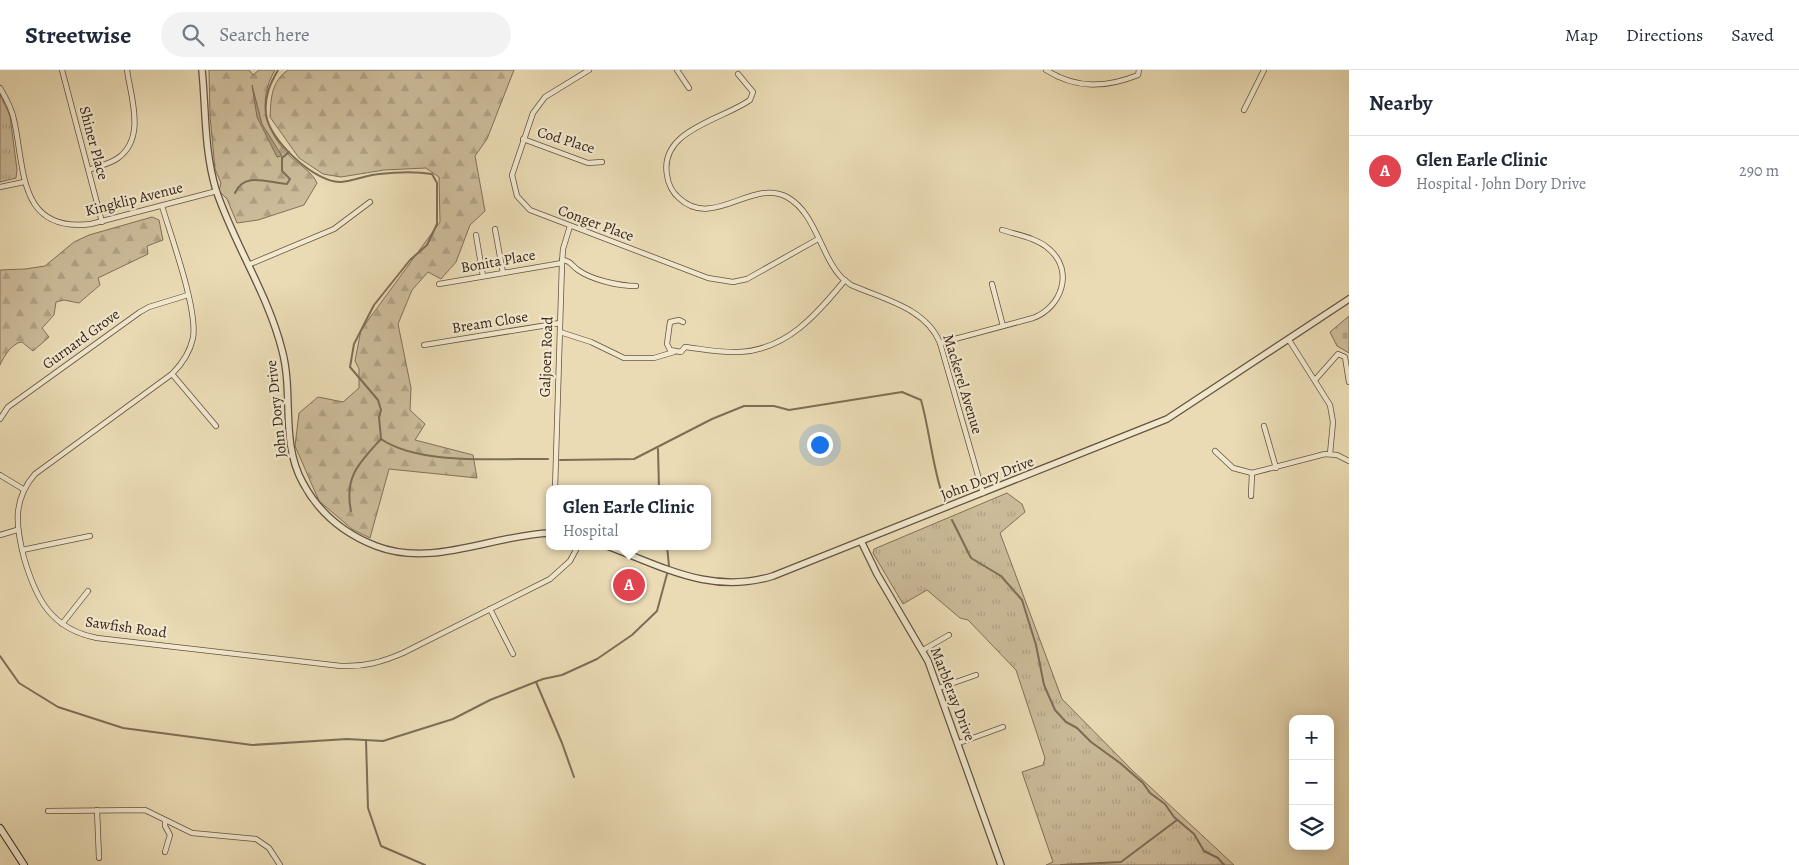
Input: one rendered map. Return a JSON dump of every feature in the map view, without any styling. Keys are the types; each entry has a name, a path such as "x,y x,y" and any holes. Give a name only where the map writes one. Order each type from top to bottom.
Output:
{"main road":[{"path":"0,828 24,865"}],"street":[{"name":"Shiner Place","path":"62,70 102,222"},
{"path":"89,170 118,158 132,138 134,117 126,70"},
{"name":"John Dory Drive","path":"202,70 206,145 216,191 283,353 290,440 295,466 313,499 336,524 352,535 377,547 397,552 421,554 546,533"},
{"name":"Conger Place","path":"589,70 552,92 540,102 523,140 513,171 513,182 517,196 534,212 708,278 725,282 747,279 818,239"},
{"path":"677,70 690,88"},
{"path":"1046,70 1070,82 1094,86 1128,79 1138,75 1139,70"},
{"path":"1244,110 1264,70"},
{"name":"Mackerel Avenue","path":"738,74 753,92 750,100 685,134 675,143 666,164 669,184 677,196 687,204 706,209 762,194 784,196 800,207 837,272 845,280 917,314 930,325 940,343 983,493"},
{"name":"Kingklip Avenue","path":"0,88 14,119 24,182 36,206 51,218 74,225 102,222 216,191"},
{"name":"Cod Place","path":"523,140 588,163 602,162"},
{"path":"0,187 24,182"},
{"path":"248,265 334,229 370,202"},
{"name":"Sawfish Road","path":"162,206 193,315 193,338 184,359 172,374 40,470 23,489 18,506 17,530 32,587 38,598 62,624 80,634 97,638 359,666 386,661 558,573 570,561 576,550"},
{"name":"Galjoen Road","path":"555,485 562,261 570,226"},
{"path":"495,229 503,273"},
{"path":"940,343 1046,312 1059,295 1063,276 1057,258 1048,248 1034,240 1002,230"},
{"path":"476,235 483,276"},
{"path":"562,261 571,262 579,270 616,286 636,286"},
{"name":"Bonita Place","path":"439,284 562,261"},
{"path":"560,332 591,342 624,358 654,358 681,352 685,347 741,352 772,344 786,338 808,323 845,280"},
{"path":"992,284 1003,326"},
{"name":"Gurnard Grove","path":"0,419 8,408 140,312 149,307 188,295"},
{"name":"John Dory Drive","path":"618,550 686,576 710,582 754,581 773,576 1167,419 1349,299"},
{"path":"675,352 667,347 670,322 679,320 683,322"},
{"name":"Bream Close","path":"424,345 560,323"},
{"path":"1289,340 1332,410 1333,428 1330,454"},
{"path":"1315,380 1338,354 1344,355 1348,368 1349,382"},
{"path":"172,374 216,426"},
{"path":"1264,426 1276,468"},
{"path":"1215,452 1233,468 1252,473 1330,454 1349,461"},
{"path":"1251,496 1252,473"},
{"path":"0,475 23,489"},
{"path":"0,535 17,530"},
{"path":"22,550 90,536"},
{"name":"Marbleray Drive","path":"861,541 876,574 923,650 959,743 1001,865"},
{"path":"62,624 88,591"},
{"path":"490,609 513,654"},
{"path":"923,650 949,635"},
{"path":"939,688 976,675"},
{"path":"959,743 1003,727"},
{"path":"97,810 99,858"},
{"path":"48,811 141,810 195,834 256,839 269,848 280,865"},
{"path":"165,820 165,826 170,835 165,852"}],"green space":[{"path":"209,70 249,70 253,75 259,70 275,70 266,94 265,106 267,117 270,128 283,148 309,172 317,183 304,205 258,220 237,223 227,199 219,191 221,183 215,169 210,116"},
{"path":"288,70 514,70 487,139 475,156 485,211 470,225 456,262 441,279 428,272 412,290 398,324 411,388 410,410 425,424 415,440 473,455 477,478 389,469 370,538 352,529 319,501 295,446 299,413 318,397 343,402 359,388 359,369 355,361 361,330 440,222 439,177 426,168 384,170 341,177 323,174 299,158 270,117 275,85"},
{"path":"0,94 10,116 17,170 16,178 0,182"},
{"path":"152,217 159,220 163,240 147,246 148,254 98,278 100,285 79,303 64,300 56,302 54,315 42,328 49,337 33,351 22,342 18,343 6,354 0,365 0,270 45,266 74,242 89,235"},
{"path":"1349,316 1349,353 1337,346 1330,332"},
{"path":"1007,493 1022,504 1025,512 1000,533 1062,699 1133,771 1234,865 1046,865 1053,862 1022,772 1043,765 1045,758 1016,670 968,620 960,618 927,590 903,604 873,553 874,549"}],"shaded area":[{"path":"252,85 262,124 282,156 277,157 257,117"}],"waterway":[{"path":"278,70 267,96 266,114 269,124 284,147 307,168 331,181 341,182 374,175 412,172 432,174 437,183 437,224 427,245 410,260 374,305 354,344 350,367 378,400 381,410 379,417 381,439 397,448 439,457 462,459 548,459"},
{"path":"235,193 239,186 251,180 287,184 290,179 282,171 282,158 289,152"},
{"path":"560,460 634,459 712,419 744,406 774,406 789,410 902,392 921,400 936,473 943,497"},
{"path":"351,511 349,499 355,471 381,439"},
{"path":"658,449 659,485"},
{"path":"952,520 971,558 1001,576 1022,600 1036,645 1044,685 1055,710 1066,722 1077,728 1091,742 1143,783 1150,793 1165,804 1174,817 1194,834 1204,851 1218,858 1224,865"},
{"path":"667,550 669,566"},
{"path":"0,656 19,683 58,707 123,728 252,745 347,739 383,741 453,719 490,700 543,679 562,675 597,659 632,635 657,611 667,574"},
{"path":"536,682 574,777"},
{"path":"366,740 368,808 381,846 425,865"},
{"path":"1061,865 1121,862 1177,820"}],"place":[{"name":"Glen Earle Clinic","path":"629,585"}]}
